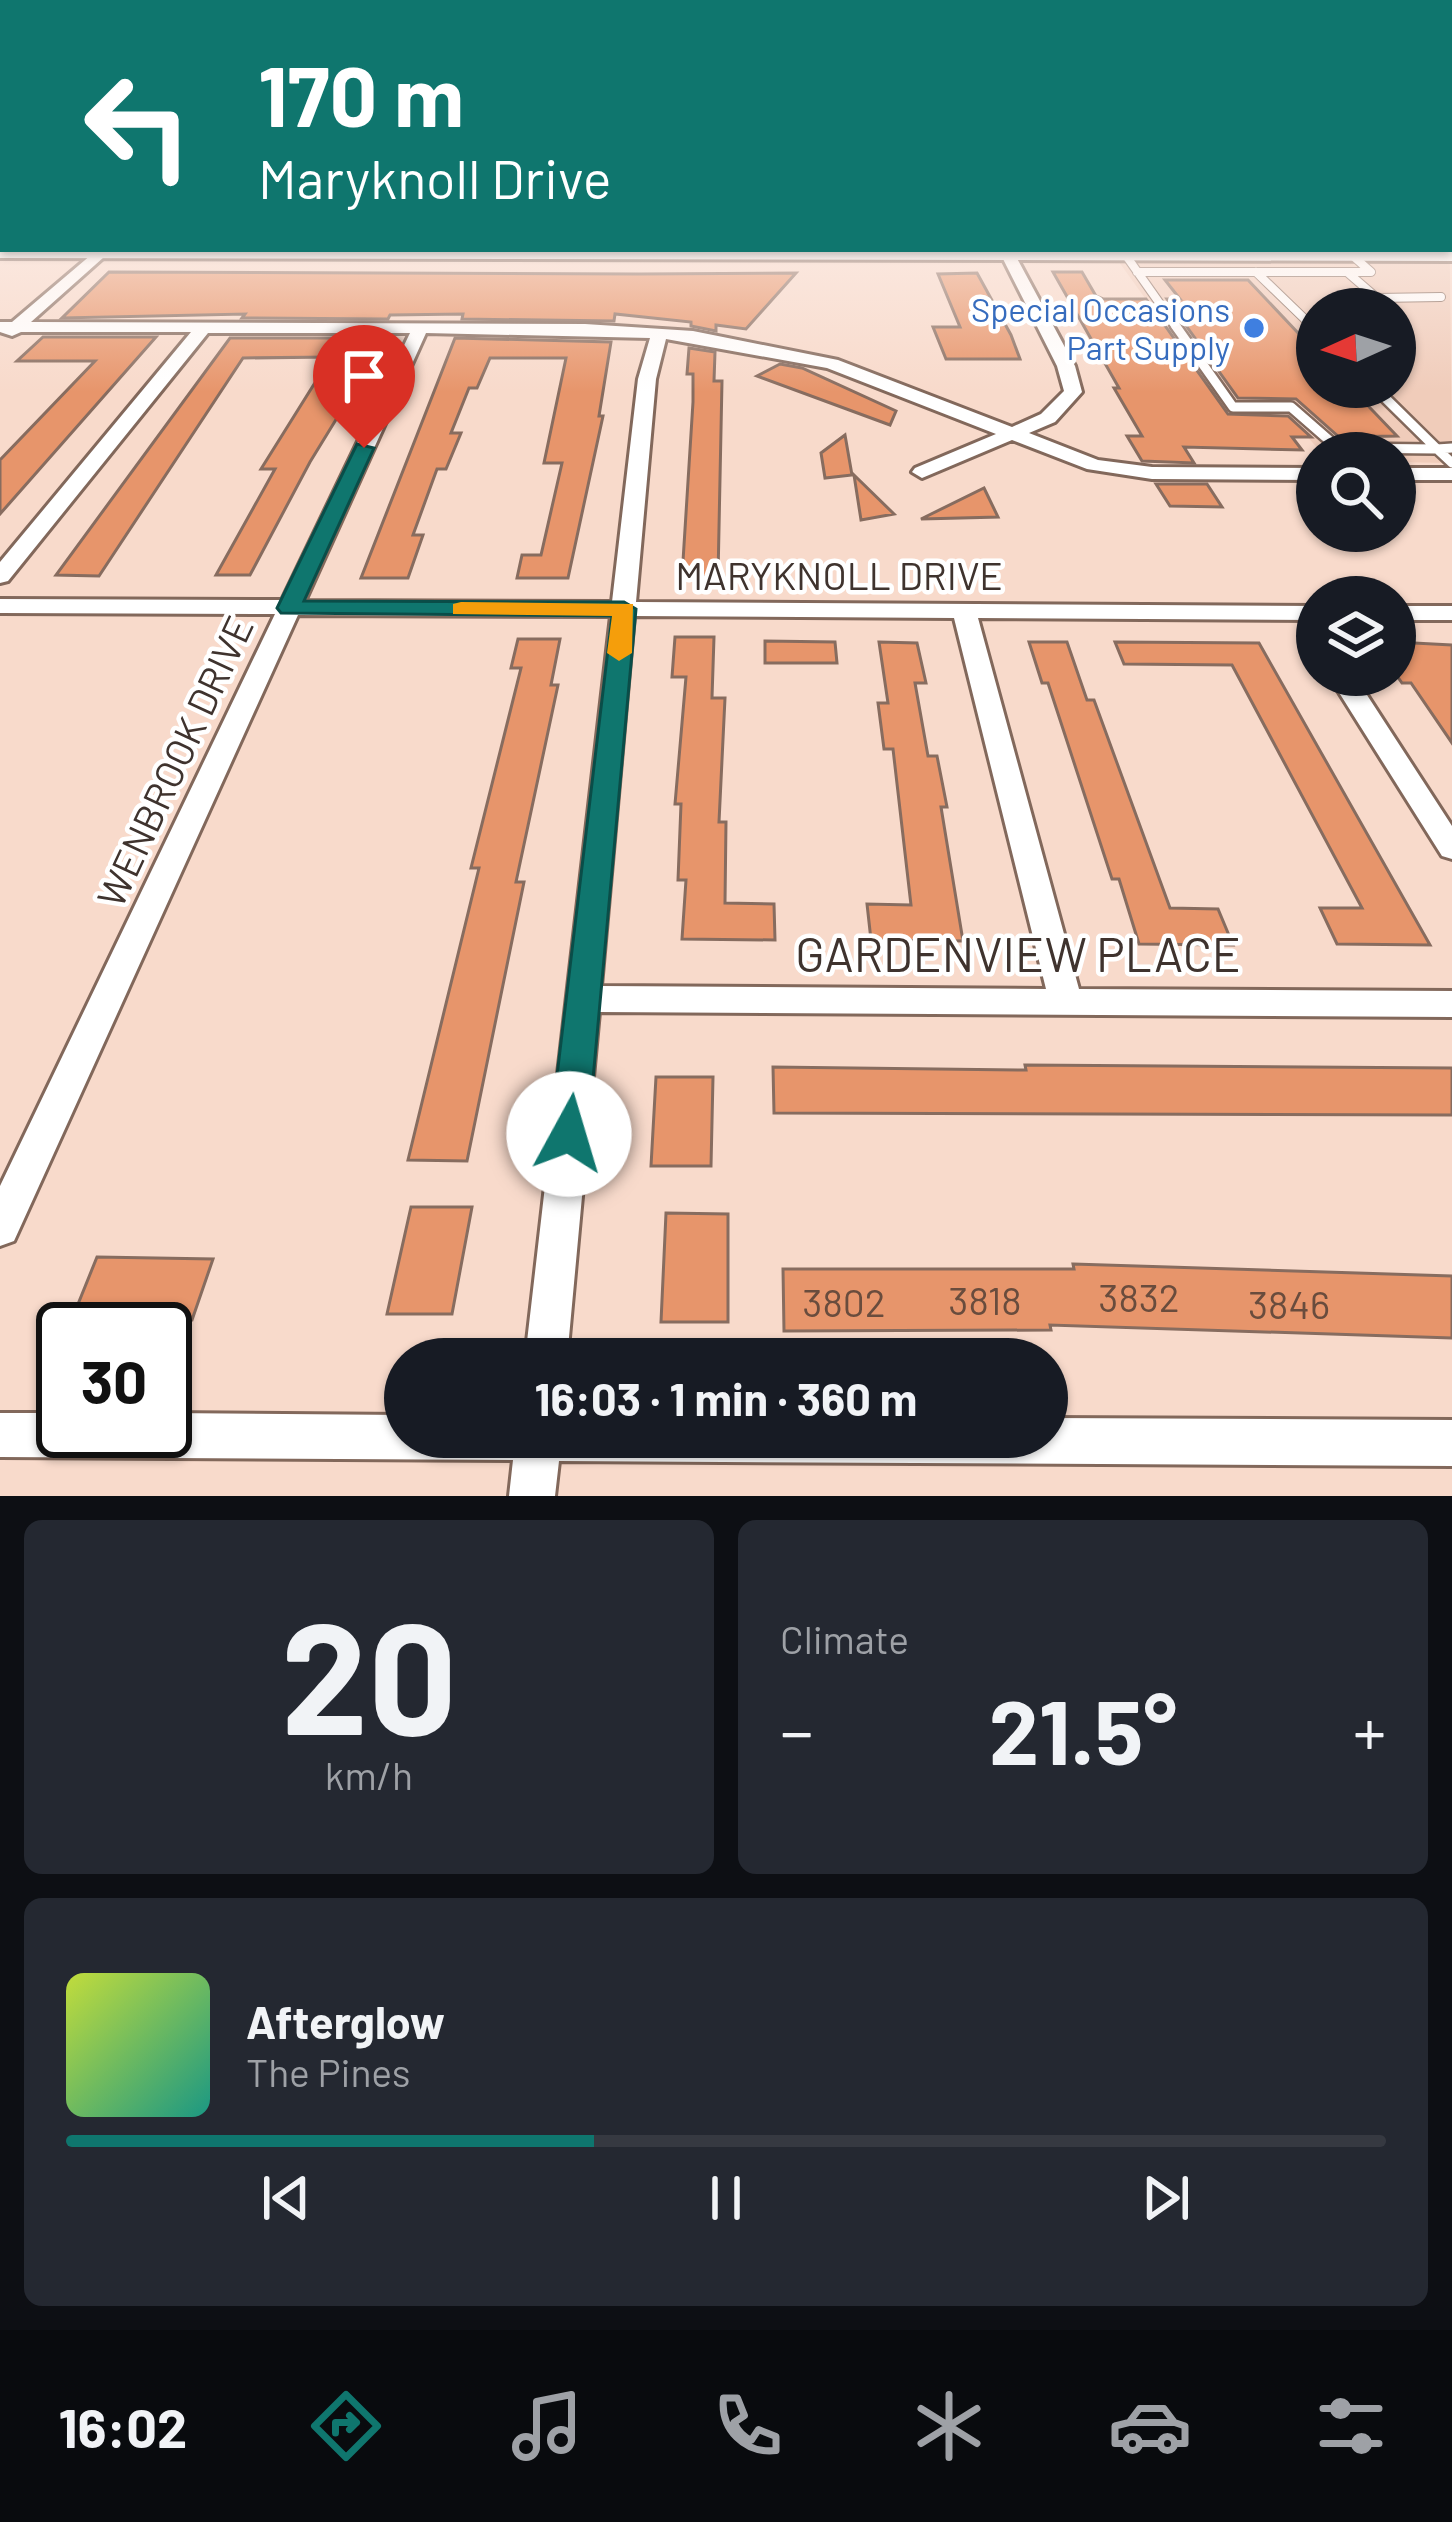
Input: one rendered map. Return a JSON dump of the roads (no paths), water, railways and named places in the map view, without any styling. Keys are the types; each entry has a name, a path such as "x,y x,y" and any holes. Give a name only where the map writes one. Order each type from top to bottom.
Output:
{"street":[{"path":"0,341 9,327 102,253"},
{"path":"965,253 1132,264 1229,253"},
{"path":"922,472 1061,410 1073,392 1066,366 1007,253"},
{"path":"1244,253 1350,264 1393,253 1452,256"},
{"path":"9,327 659,333 755,345 832,364 1068,458 1121,470 1296,474"},
{"path":"0,576 203,328"},
{"name":"WENBROOK DRIVE","path":"0,1228 420,328"},
{"path":"548,1338 647,379 659,333"},
{"path":"1416,474 1452,474"},
{"name":"MARYKNOLL DRIVE","path":"0,606 1296,613"},
{"path":"964,611 1066,1002"},
{"path":"1416,613 1452,613"},
{"path":"1355,696 1452,849"},
{"name":"GARDENVIEW PLACE","path":"583,999 1452,1004"},
{"path":"0,1435 384,1436"},
{"path":"1068,1440 1452,1443"},
{"path":"532,1496 536,1458"}],"lane":[{"path":"1237,253 1296,311"},
{"path":"1132,264 1257,272 1350,264 1377,298 1446,297 1452,306"},
{"path":"1132,264 1233,407 1291,407 1338,448 1452,448"},
{"path":"1395,408 1452,464"}],"place":[{"name":"Special Occasions Part Supply","path":"1254,328"}]}
